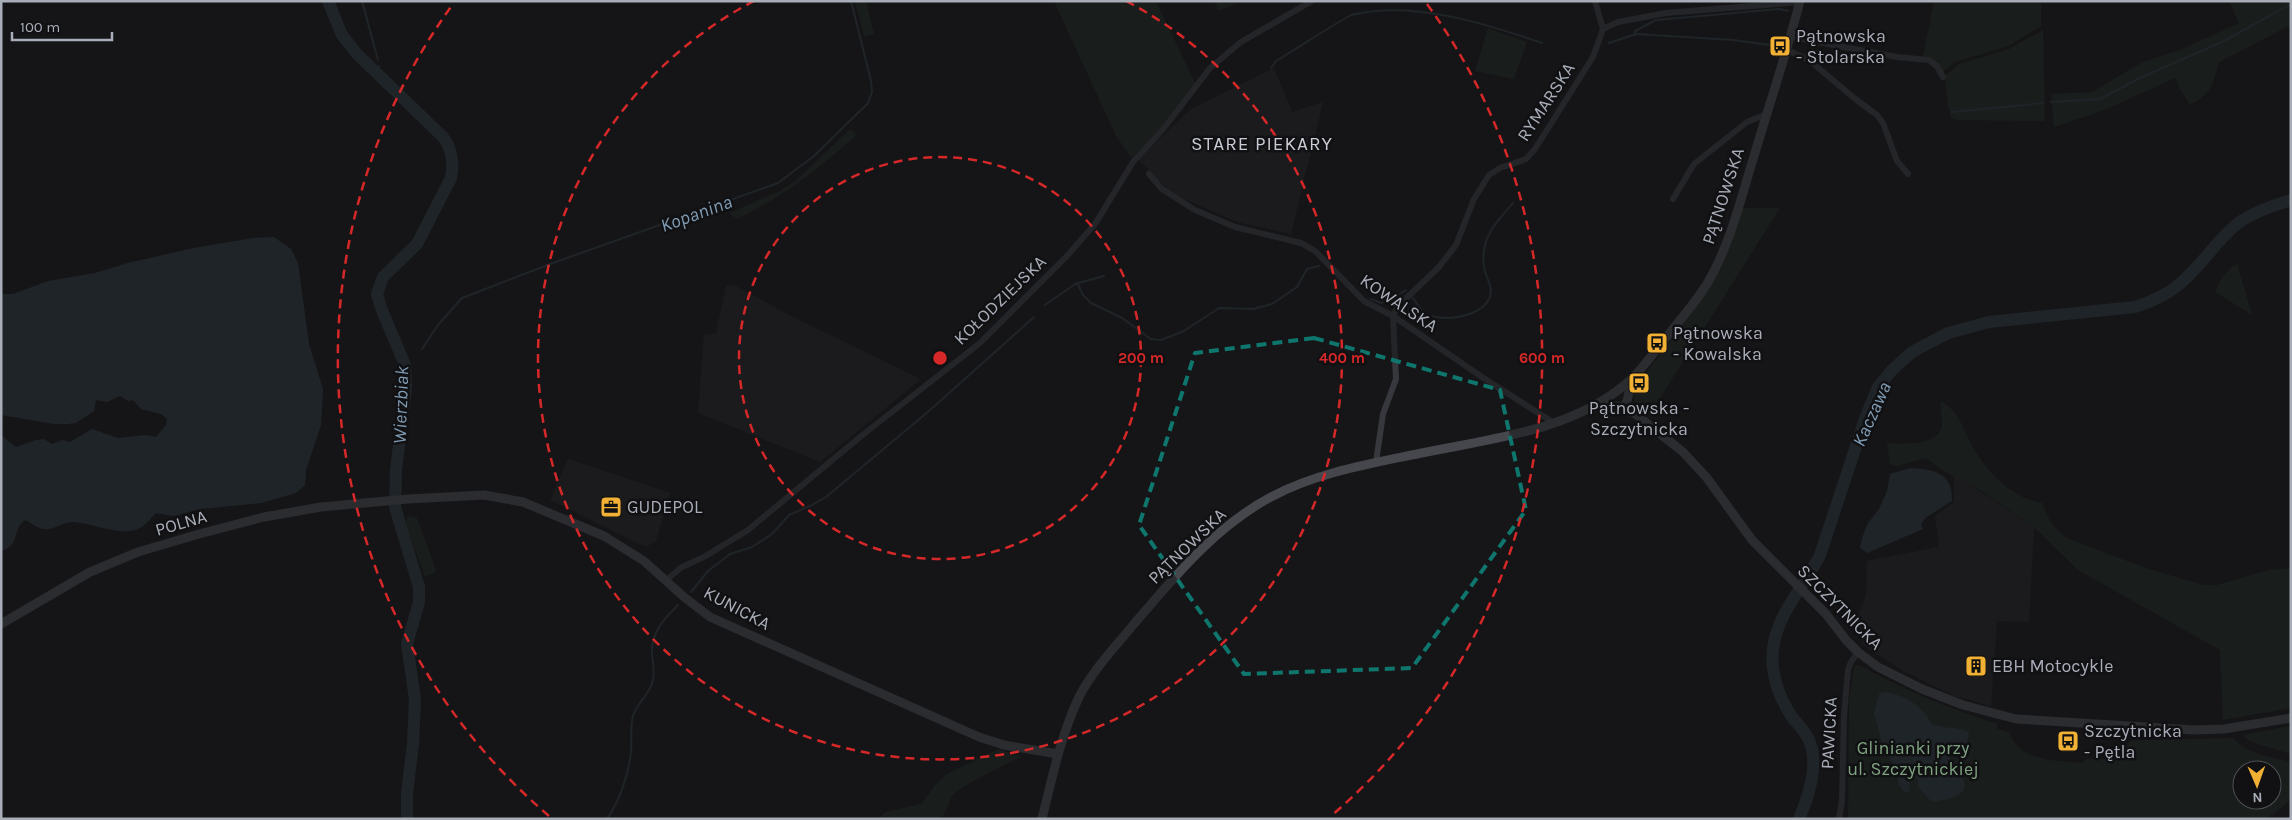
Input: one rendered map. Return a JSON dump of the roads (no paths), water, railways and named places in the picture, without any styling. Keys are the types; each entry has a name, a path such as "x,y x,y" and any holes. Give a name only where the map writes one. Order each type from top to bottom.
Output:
{"street":[{"name":"KOŁODZIEJSKA","path":"666,580 682,567 704,557 748,530 860,437 980,343 1066,257 1095,224 1134,162 1164,128 1210,68 1241,42 1312,1"},
{"path":"1595,1 1603,28 1618,22 1666,13 1800,2"},
{"name":"PĄTNOWSKA","path":"1042,819 1058,754 1080,695 1108,655 1201,550 1233,521 1271,496 1307,481 1376,462 1554,423 1577,416 1594,408 1632,379 1692,306 1719,261 1734,223 1800,2"},
{"name":"RYMARSKA","path":"1393,316 1398,306 1408,294 1438,267 1456,246 1474,199 1489,176 1500,168 1526,158 1535,149 1593,58 1603,28"},
{"path":"1791,37 1897,57 1929,60 1937,66 1943,76"},
{"path":"1787,50 1809,60 1877,115 1883,122 1897,161 1908,174"},
{"path":"1673,199 1694,164 1747,122 1767,114"},
{"name":"KOWALSKA","path":"1149,174 1162,189 1195,210 1235,227 1301,243 1315,251 1341,280 1364,301 1393,316 1482,377 1554,423"},
{"path":"1376,462 1383,414 1396,379 1393,316"},
{"name":"PĄTNOWSKA","path":"1628,398 1632,379"},
{"path":"1624,391 1628,398 1624,406 1617,407 1611,403 1614,392 1624,391"},
{"name":"SZCZYTNICKA","path":"1628,398 1634,413"},
{"name":"PĄTNOWSKA","path":"1594,408 1617,407"},
{"name":"SZCZYTNICKA","path":"1617,407 1634,413 1683,452 1707,478 1752,540 1815,603 1858,652 1887,672 1942,698 1992,714 2016,719 2200,730 2224,729 2291,718"},
{"name":"KUNICKA","path":"408,499 484,496 523,502 604,536 644,561 684,598 710,617 979,737 1004,744 1058,754"},
{"name":"POLNA","path":"1,624 90,572 138,552 264,517 321,507 408,499"},
{"name":"PAWICKA","path":"1839,819 1842,800 1844,716 1848,670 1850,662 1858,652"}],"waterway":[{"name":"Wierzbiak","path":"328,1 342,35 357,54 443,137 450,151 452,162 451,178 417,244 383,277 377,294 405,365 406,387 396,470 395,507 419,587 419,602 407,644 415,699 413,744 407,793 407,819"},
{"path":"362,1 378,60"},
{"name":"Kopanina","path":"422,349 438,325 462,298 550,264 778,183 814,156 868,103 872,92 851,1"},
{"path":"2051,102 2100,99 2142,77 2222,42 2291,4"},
{"path":"1635,35 1635,31 1656,20 1779,9 1788,11"},
{"path":"1271,68 1276,61 1351,15 1374,11 1398,10 1447,16 1472,21 1542,43"},
{"path":"1609,43 1636,34 1733,40 1777,46"},
{"name":"Wierzbiak","path":"379,66 379,74"},
{"path":"1952,112 2043,103"},
{"name":"Kaczawa","path":"1799,819 1812,776 1812,749 1806,735 1792,717 1779,693 1774,676 1773,649 1780,623 1820,555 1866,416 1878,387 1892,370 1912,352 1948,333 1989,322 2135,307 2155,299 2180,284 2226,234 2241,221 2259,211 2291,200"},
{"path":"1412,297 1423,312 1439,318 1459,317 1469,314 1484,305 1491,295 1484,267 1484,247 1495,224 1513,203"},
{"path":"1077,283 1083,295 1091,303 1122,318 1151,339 1161,340 1184,331 1219,308 1253,309 1272,304 1297,287 1307,269 1319,266"},
{"path":"1045,305 1075,284 1104,276"},
{"path":"1371,299 1381,303 1406,290"},
{"path":"691,592 708,571 730,554 752,547 772,534 789,515 826,497 929,411 1034,317"},
{"path":"607,819 620,795 628,768 633,716 653,680 652,650 654,637 664,620 678,605"}],"place":[{"name":"Pątnowska - Stolarska","path":"1780,46"},
{"name":"Pątnowska - Kowalska","path":"1657,343"},
{"name":"Pątnowska - Szczytnicka","path":"1639,383"},
{"name":"GUDEPOL","path":"611,507"},
{"name":"EBH Motocykle","path":"1976,666"},
{"name":"Szczytnicka - Pętla","path":"2068,741"}],"district":[{"name":"STARE PIEKARY","path":"1262,143"}],"park label":[{"name":"Glinianki przy ul. Szczytnickiej","path":"1913,758"}]}
